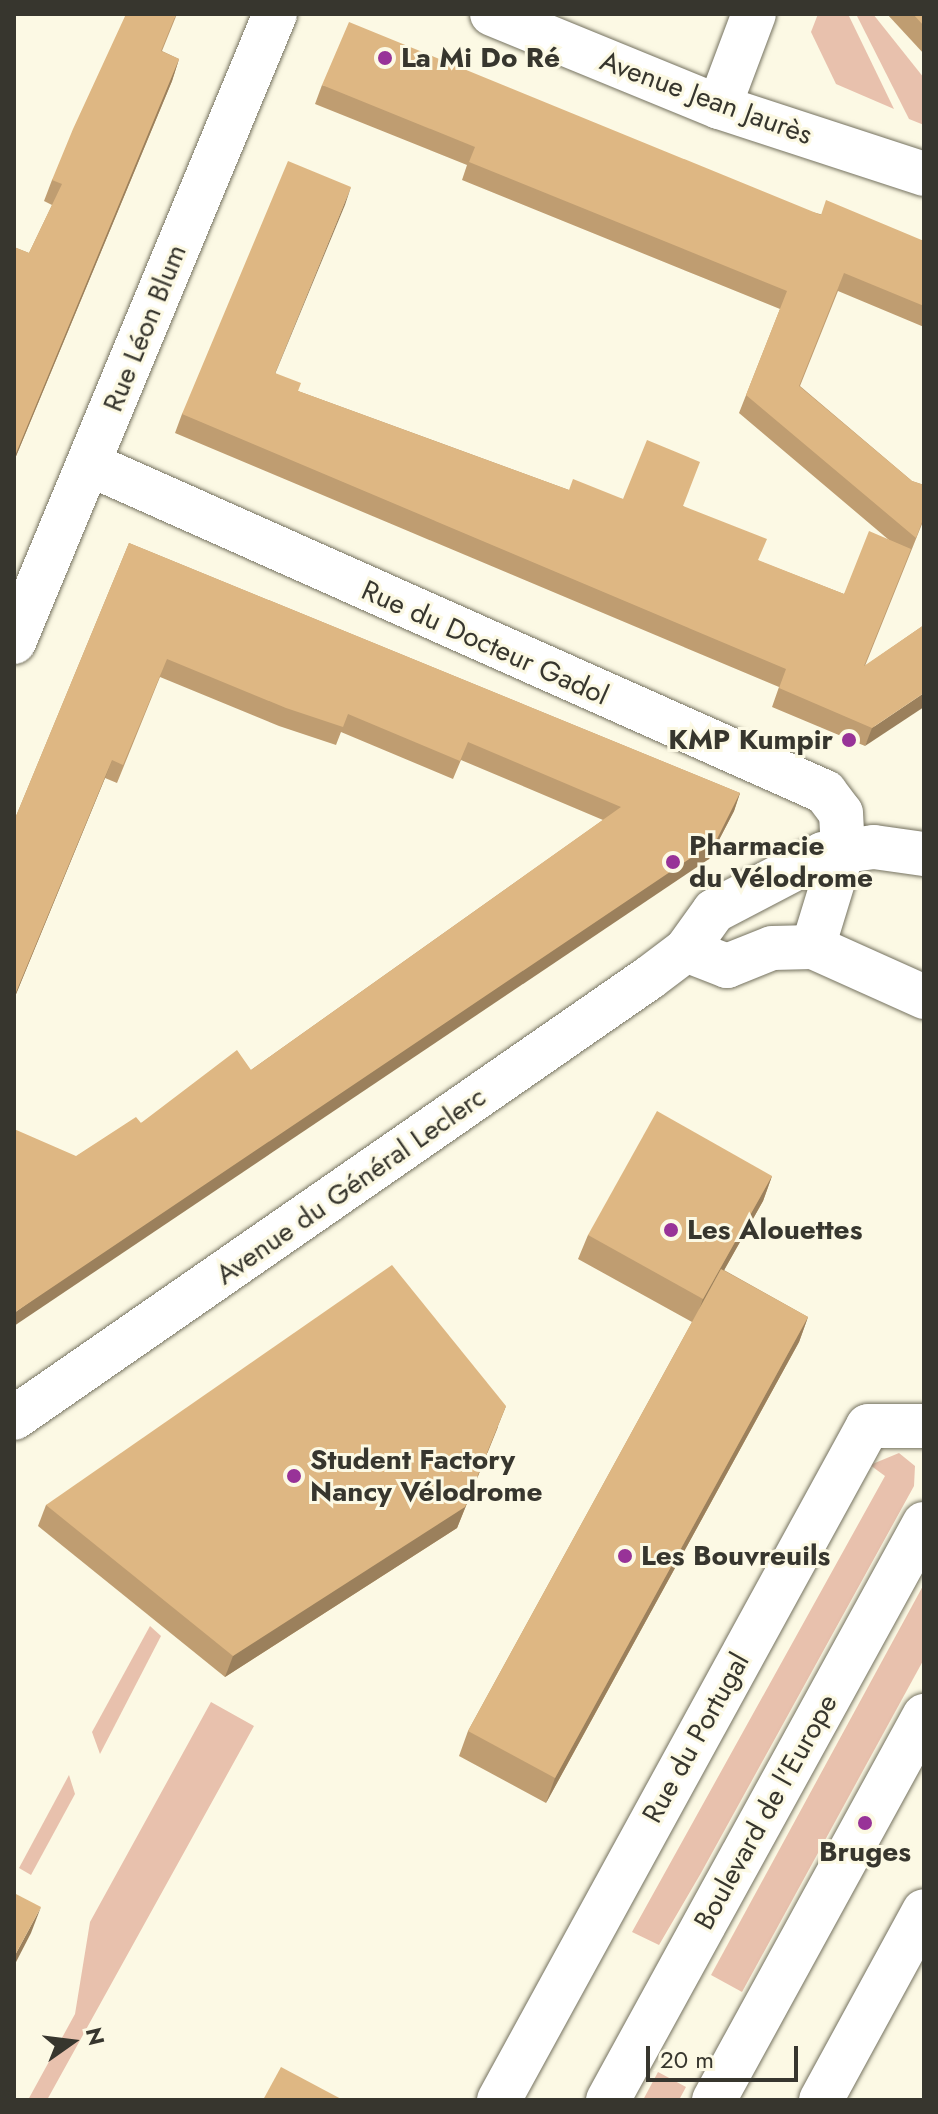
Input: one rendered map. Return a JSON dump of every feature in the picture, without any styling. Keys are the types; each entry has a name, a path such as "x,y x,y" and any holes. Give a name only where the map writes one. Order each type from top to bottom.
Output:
{"street":[{"name":"Rue Léon Blum","path":"14,642 275,14"},
{"name":"Avenue Jean Jaurès","path":"492,14 719,107 924,174"},
{"path":"719,107 754,14"},
{"name":"Rue du Docteur Gadol","path":"89,464 825,792 841,813 843,849"},
{"path":"813,947 843,849"},
{"name":"Avenue du Général Leclerc","path":"14,1418 686,950 714,911 800,862 843,849 924,854"},
{"path":"686,950 727,966 772,948 813,947 924,997"},
{"name":"Rue du Portugal","path":"499,2100 868,1426 924,1426"},
{"name":"Boulevard de l'Europe","path":"608,2100 924,1524"},
{"path":"714,2100 924,1716"},
{"path":"821,2100 924,1911"}],"shaded area":[{"path":"818,14 848,14 894,109 836,84 811,32"},
{"path":"856,14 873,14 924,78 924,125 909,119"},
{"path":"899,1453 915,1466 914,1486 701,1873 659,1945 632,1932 885,1476 870,1465"},
{"path":"924,1584 924,1659 742,1992 711,1975"},
{"path":"150,1626 161,1636 100,1754 92,1732"},
{"path":"211,1702 254,1726 47,2100 28,2100 75,2014 90,1922"},
{"path":"69,1775 75,1794 31,1875 19,1868"},
{"path":"658,2072 686,2087 679,2100 643,2100"}],"building":[{"path":"126,14 176,14 161,51 179,59 14,458 14,247 29,253 62,184 52,180"},
{"path":"913,14 924,14 924,26"},
{"path":"349,22 821,215 826,200 924,241 924,306 844,273 799,386 912,481 924,485 924,517 916,538 746,395 787,291 469,162 475,147 322,85"},
{"path":"288,161 351,187 275,373 301,383 298,391 569,490 573,479 623,499 647,440 700,462 683,506 767,539 758,560 844,594 869,531 911,549 864,666 924,625 924,693 872,728 779,688 786,669 182,414"},
{"path":"129,543 740,793 716,841 14,1313 14,1129 76,1156 136,1117 141,1123 237,1050 251,1070 621,807 468,742 460,761 348,714 343,727 286,708 167,659 123,765 112,760 14,997 14,821"},
{"name":"Les Alouettes","path":"657,1111 772,1176 703,1299 588,1235"},
{"name":"Student Factory Nancy Vélodrome","path":"392,1265 506,1406 465,1507 233,1656 46,1505"},
{"name":"Les Bouvreuils","path":"721,1269 808,1317 555,1778 468,1731"},
{"path":"14,1893 41,1907 14,1957"},
{"path":"281,2067 343,2100 263,2100"}],"place":[{"name":"La Mi Do Ré","path":"385,58"},
{"name":"KMP Kumpir","path":"849,740"},
{"name":"Pharmacie du Vélodrome","path":"673,862"},
{"name":"Les Alouettes","path":"671,1230"},
{"name":"Student Factory Nancy Vélodrome","path":"294,1476"},
{"name":"Les Bouvreuils","path":"625,1556"},
{"name":"Bruges","path":"865,1823"}]}
